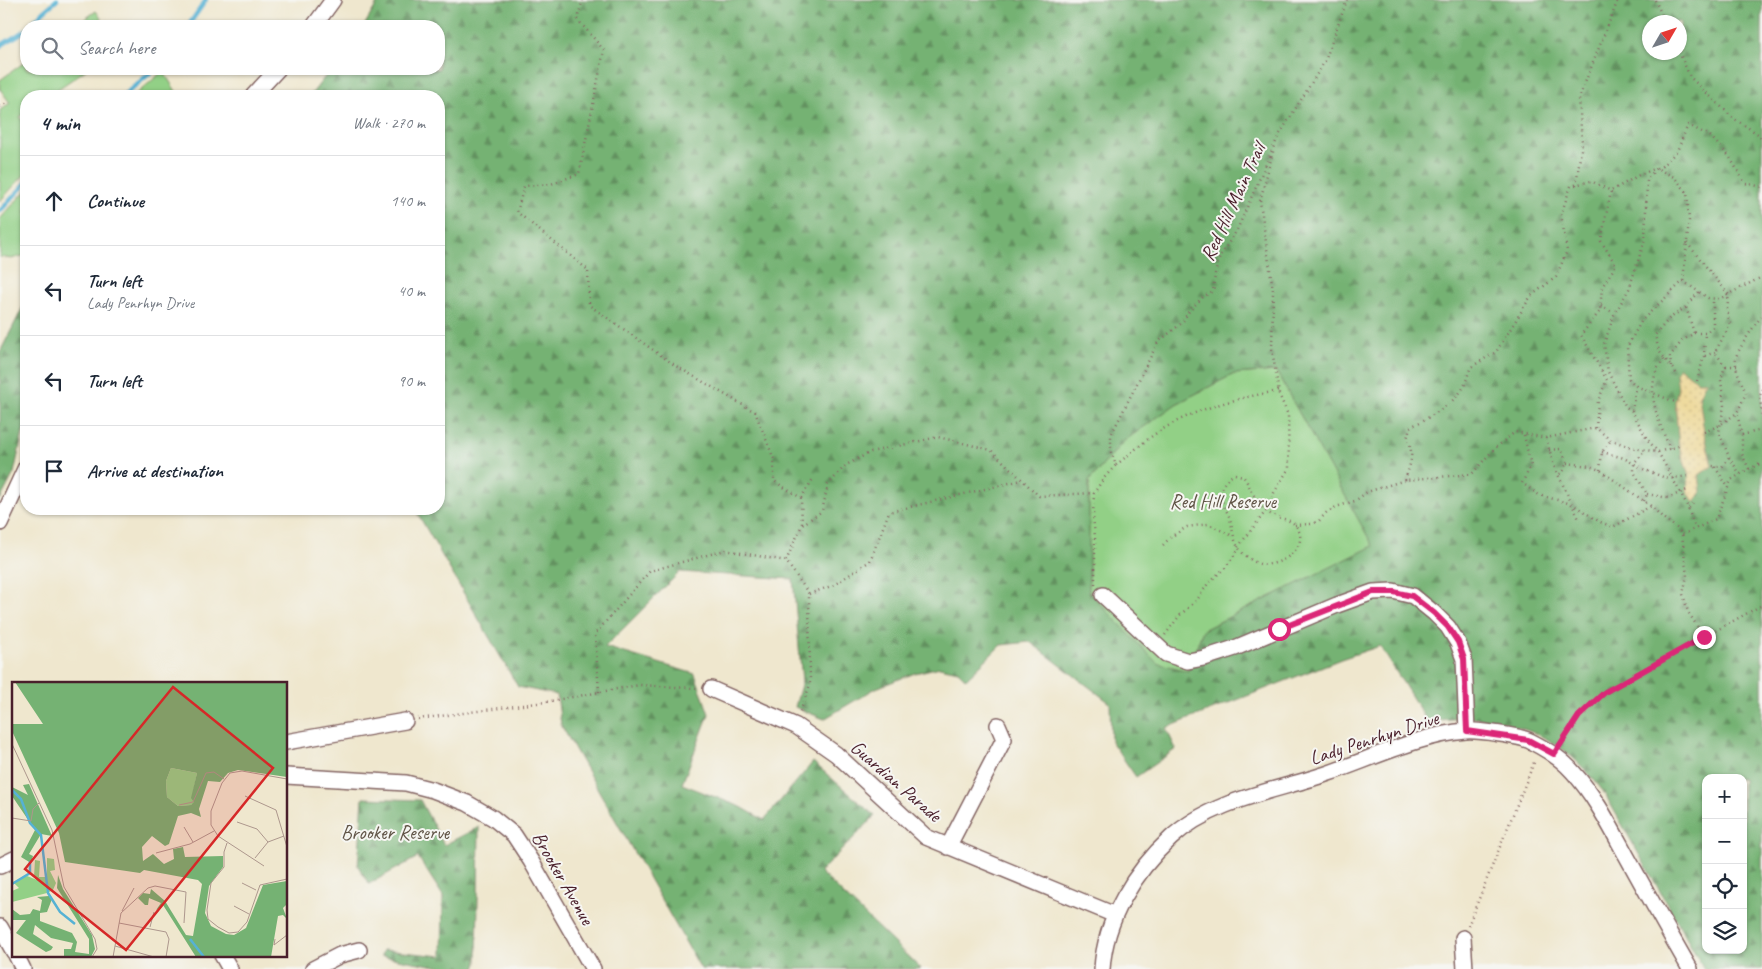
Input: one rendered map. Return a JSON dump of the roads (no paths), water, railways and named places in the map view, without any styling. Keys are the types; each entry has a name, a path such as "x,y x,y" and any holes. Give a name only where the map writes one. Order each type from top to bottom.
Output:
{"street":[{"path":"318,20 332,0"},
{"path":"259,90 272,75"},
{"path":"0,523 20,480"},
{"path":"1103,595 1166,654 1188,661 1235,648 1329,608 1373,592 1394,592 1412,596 1434,613 1448,627 1458,642 1464,659 1467,731"},
{"name":"Guardian Parade","path":"711,689 796,726 836,754 926,837 1115,916"},
{"path":"288,742 405,721"},
{"path":"998,725 1004,739"},
{"name":"Lady Penrhyn Drive","path":"1102,969 1115,916 1138,875 1171,838 1195,820 1235,803 1327,774 1427,739 1467,731 1528,740 1554,754 1573,771 1596,802 1690,969"},
{"path":"1004,739 1020,737"},
{"path":"948,846 1004,739"},
{"name":"Brooker Avenue","path":"288,776 406,783 433,790 458,800 493,818 514,835 593,969"},
{"path":"0,866 12,860"},
{"path":"0,928 12,949"},
{"path":"1463,938 1465,969"},
{"path":"313,969 340,954 359,950"},
{"path":"16,956 23,969"},
{"path":"223,956 230,969"}],"waterway":[{"path":"36,20 57,0"},
{"path":"192,20 206,0"},
{"path":"0,46 20,34"},
{"path":"130,90 148,75"},
{"path":"0,211 20,189"}],"park label":[{"name":"Red Hill Reserve","path":"1223,501"},
{"name":"Brooker Reserve","path":"395,832"}]}
